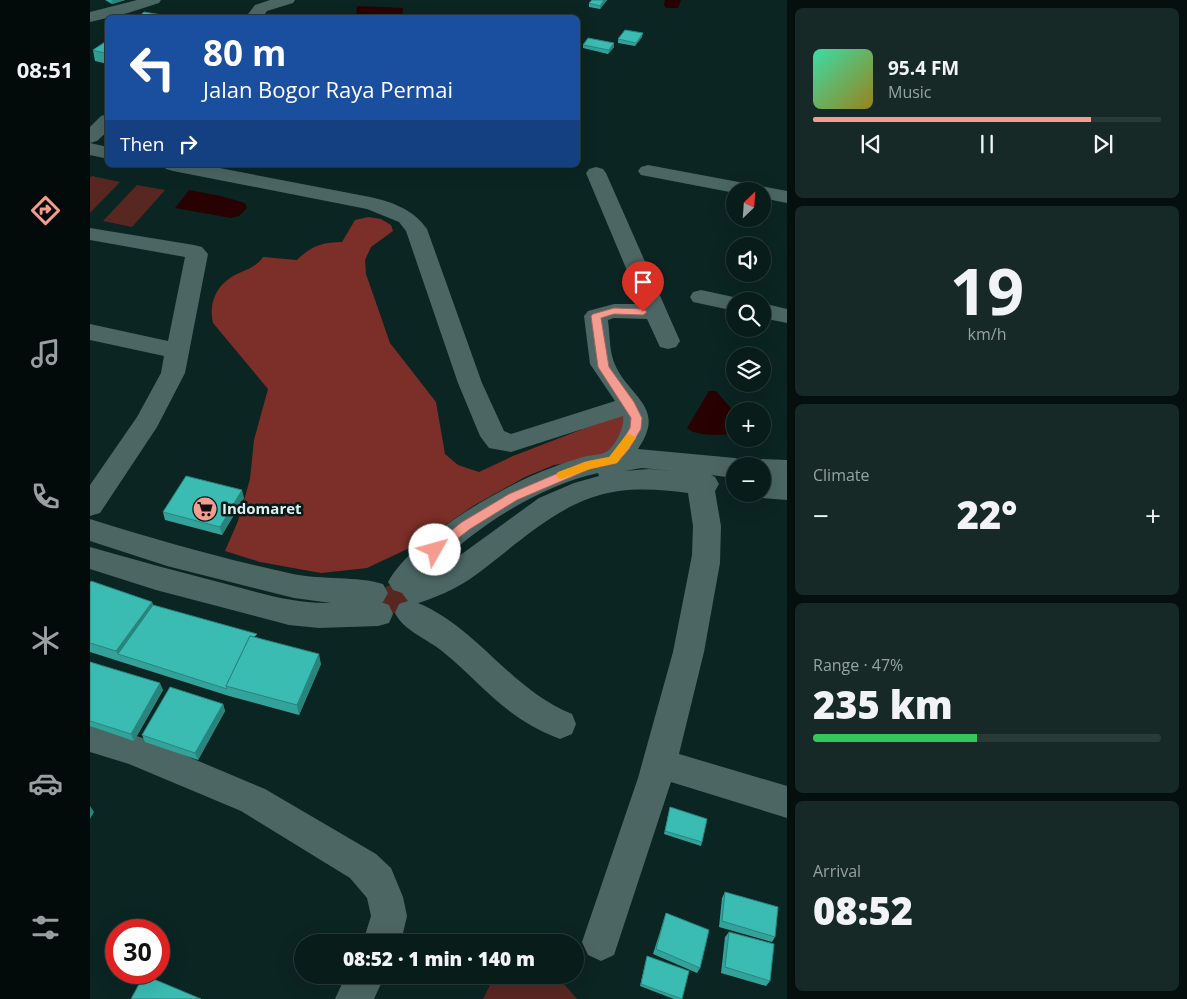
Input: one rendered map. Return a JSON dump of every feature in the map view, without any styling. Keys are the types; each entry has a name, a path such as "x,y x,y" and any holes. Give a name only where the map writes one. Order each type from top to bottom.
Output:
{"street":[{"path":"105,28 97,25 90,17 122,10 153,0"},
{"path":"255,15 261,8 287,0"},
{"path":"90,136 105,123"},
{"path":"90,150 105,152"},
{"path":"184,167 352,199 384,207 406,218 416,229 470,383 492,436 498,441 512,443 630,405"},
{"path":"648,171 726,185"},
{"path":"596,173 668,341"},
{"path":"771,194 787,197"},
{"path":"90,234 194,252 196,254 173,373 148,421 90,506"},
{"path":"701,297 726,302"},
{"path":"410,596 458,572 549,505 584,490 610,472 636,429 637,418 604,367 596,316 614,311 655,312"},
{"path":"771,312 787,316"},
{"path":"90,332 178,351"},
{"path":"610,472 618,481 726,469"},
{"path":"771,469 787,470"},
{"path":"697,474 726,483"},
{"path":"601,942 634,842 684,677 707,548 705,515 697,474"},
{"path":"771,489 787,490"},
{"path":"90,530 168,555 294,586 327,591 375,603"},
{"path":"90,558 156,578 289,613 319,616 375,603"},
{"path":"375,603 385,583 410,596 444,634 529,709 560,724"},
{"path":"90,737 134,750 253,800 363,866 378,881 385,897 388,916 384,934"},
{"path":"658,763 774,800 787,802"},
{"path":"354,999 362,984"}],"shaded area":[{"path":"357,6 403,8 402,15 356,15"},
{"path":"92,176 120,182 90,213 90,178"},
{"path":"137,185 165,190 132,227 103,221"},
{"path":"189,190 245,203 247,208 239,216 231,218 175,208"},
{"path":"368,217 381,219 391,225 393,231 371,247 365,260 366,274 390,343 436,402 445,454 458,465 479,472 513,456 627,412 636,416 611,456 554,465 525,477 473,506 418,544 367,568 321,573 260,562 225,551 238,521 250,479 254,440 268,389 213,323 212,304 214,298 225,282 252,267 263,257 297,260 307,251 318,246 342,242 355,220"},
{"path":"709,391 716,391 726,403 726,434 698,433 687,428"},
{"path":"397,584 411,590 406,612 390,613 378,605 379,592 387,586"},
{"path":"490,984 563,984 577,999 483,999"}],"building":[{"path":"592,0 604,0 600,6 589,3"},
{"path":"144,12 162,15 140,15"},
{"path":"625,30 643,33 636,43 618,39"},
{"path":"588,38 614,43 609,50 583,45"},
{"path":"105,42 105,53 93,50"},
{"name":"Indomaret","path":"186,476 242,490 220,527 163,512"},
{"path":"91,581 152,602 116,651 90,643"},
{"path":"153,605 257,634 254,637 250,636 226,686 227,689 118,654"},
{"path":"250,636 319,654 297,705 226,686"},
{"path":"90,662 160,683 131,734 90,721"},
{"path":"170,687 223,704 195,753 142,735"},
{"path":"670,807 707,819 702,842 665,831"},
{"path":"725,892 778,907 775,937 722,921"},
{"path":"666,913 709,930 700,968 656,949"},
{"path":"729,932 774,944 770,981 725,967"},
{"path":"647,956 689,971 682,999 641,984"},
{"path":"139,984 165,984 201,999 131,999"}],"waterway":[{"path":"672,5 673,0"}],"slow traffic":[{"path":"561,475 588,465 613,460 630,438"}],"place":[{"name":"Indomaret","path":"205,509"}],"route":[{"path":"435,550 466,526 513,497 588,465 613,460 636,429 637,418 604,367 596,316 614,311 643,312"}]}
